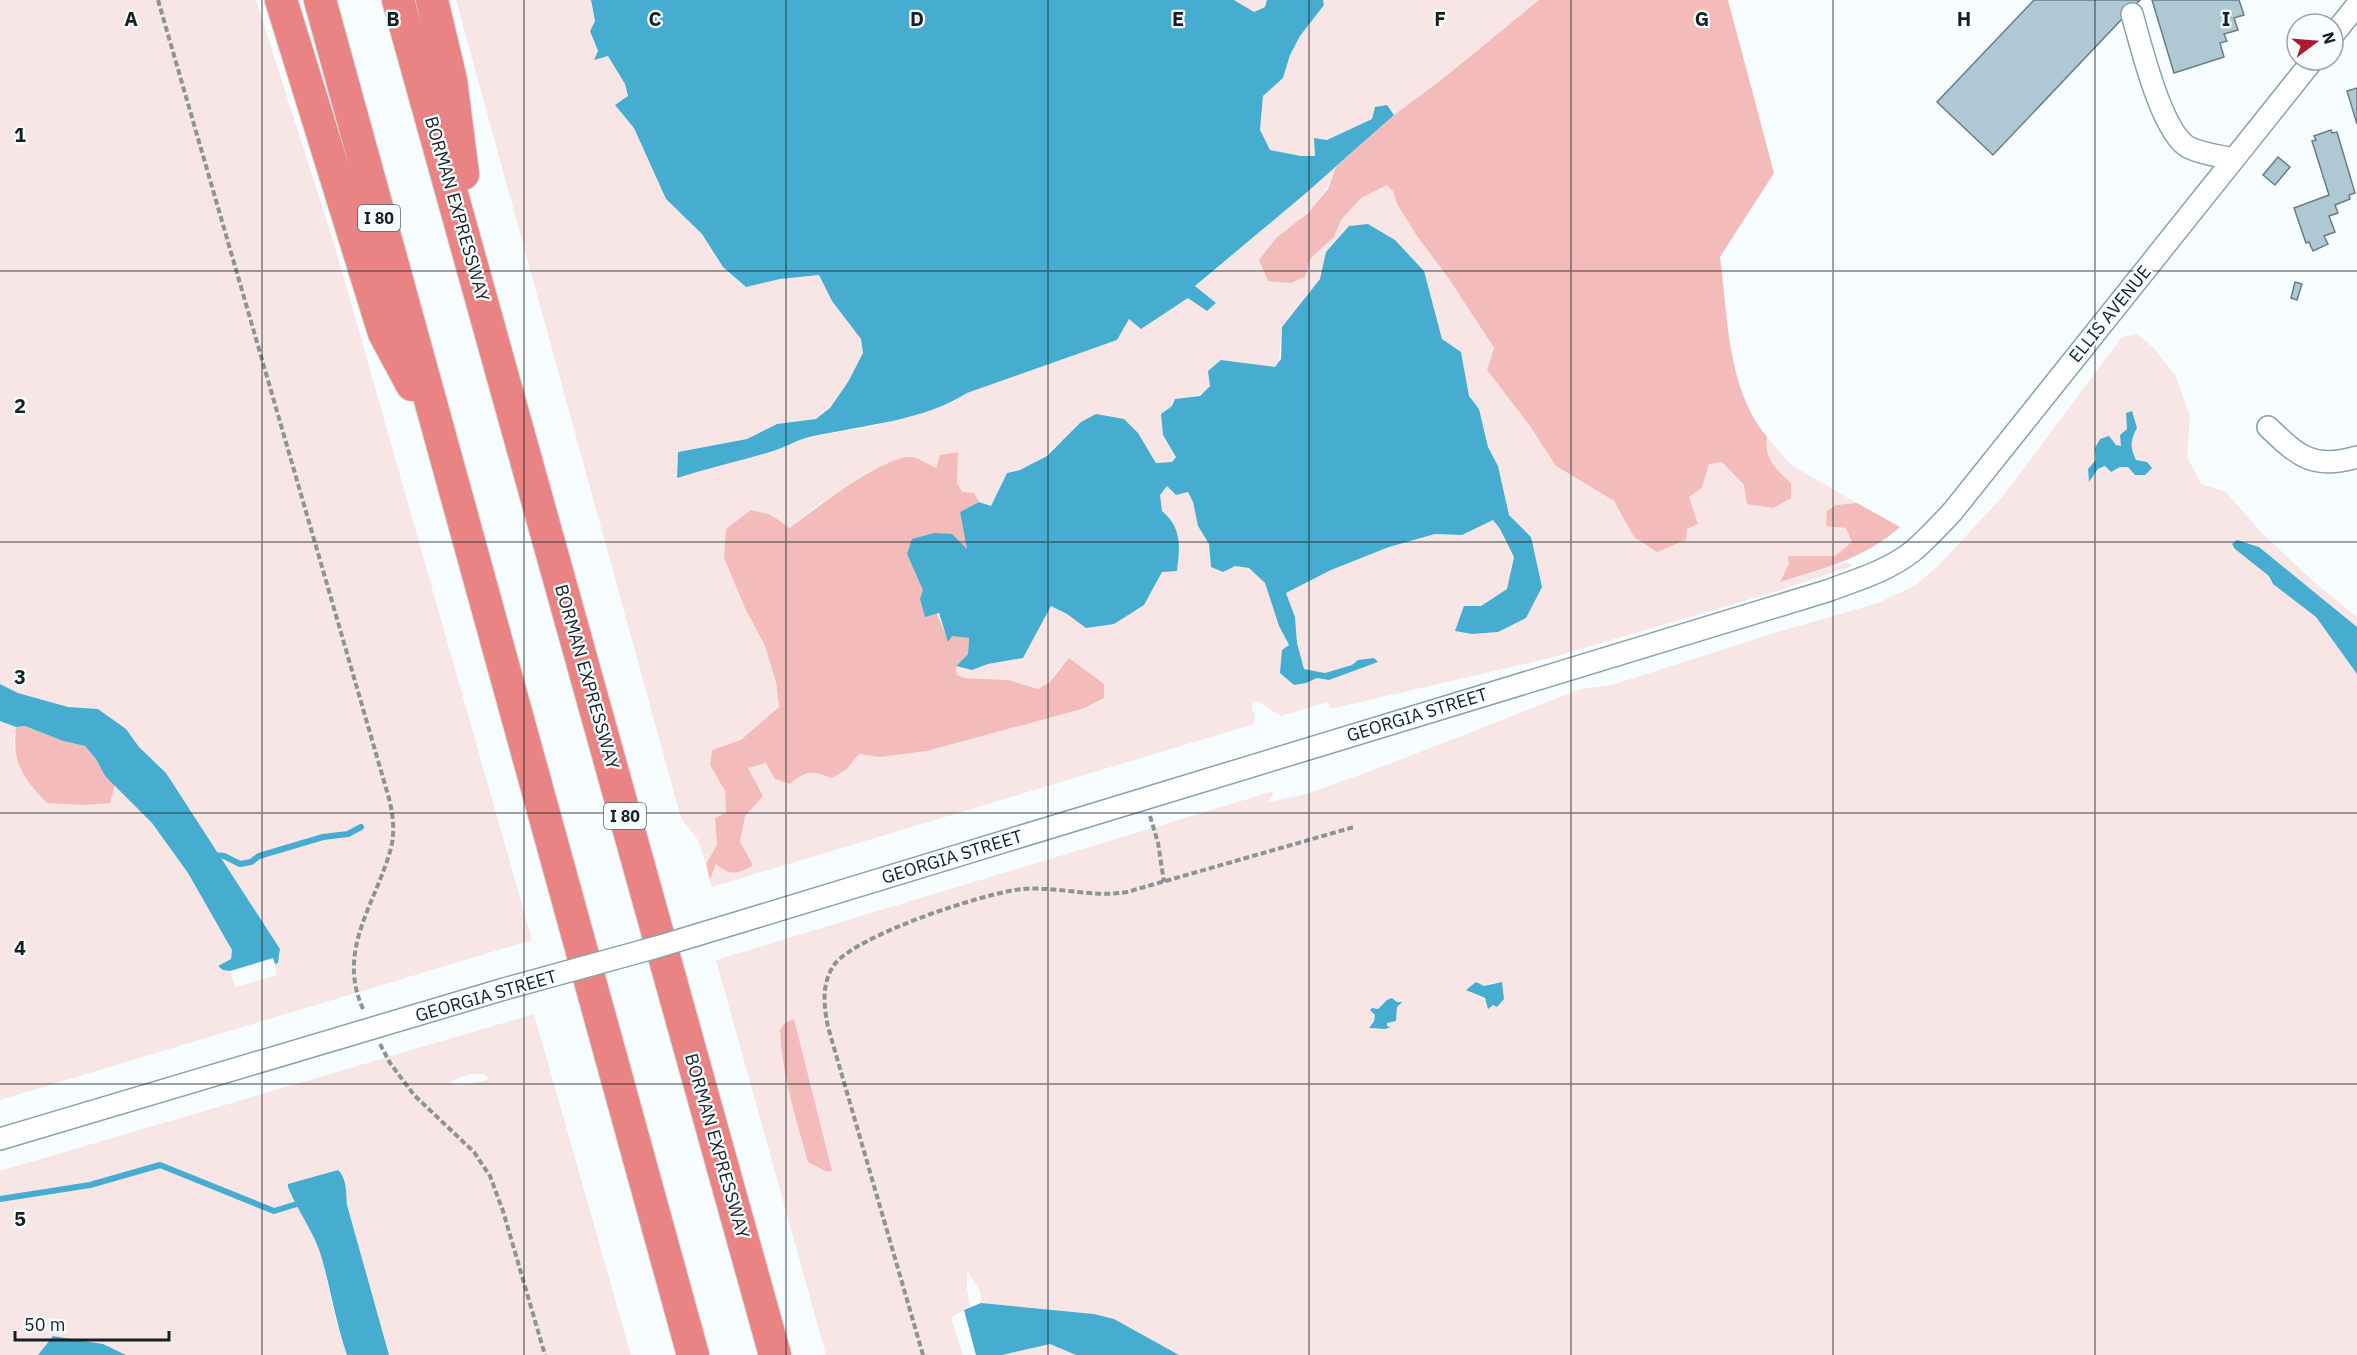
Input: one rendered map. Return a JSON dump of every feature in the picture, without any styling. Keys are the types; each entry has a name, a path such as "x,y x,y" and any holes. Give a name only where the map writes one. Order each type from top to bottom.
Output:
{"highway":[{"path":"281,0 384,333 439,435"},
{"name":"I 80","path":"320,0 693,1355"},
{"name":"BORMAN EXPRESSWAY","path":"398,0 775,1355"},
{"path":"432,0 451,80 476,276"}],"street":[{"path":"2345,20 2357,5"},
{"path":"2132,14 2152,83 2165,114 2180,140 2193,149 2234,159"},
{"name":"ELLIS AVENUE","path":"1899,561 1925,540 1953,511 2303,72"},
{"path":"2268,427 2293,452 2303,458 2336,461 2357,457"},
{"name":"GEORGIA STREET","path":"0,1139 504,989 743,921 1827,591 1885,569 1899,561"}],"path":[{"path":"158,0 394,821 391,848 361,926 353,966"},
{"path":"1145,798 1158,843 1164,882"},
{"path":"923,1355 828,1027 824,1001 825,988 828,976 842,957 866,941 902,926 996,894 1032,889 1114,894 1164,882 1354,827"},
{"path":"384,1054 414,1095 474,1152 490,1176 503,1211 545,1355"}],"shaded area":[{"path":"0,0 256,0 336,250 532,940 0,1100 0,721 16,727 14,746 110,803 115,785 152,823 188,873 223,932 232,950 231,959 218,966 230,971 235,987 277,975 275,964 280,960 280,949 166,773 139,747 126,729 98,709 68,707 18,693 0,684"},
{"path":"456,0 591,0 595,21 590,31 598,52 594,59 608,56 625,84 628,96 615,105 634,127 666,199 702,234 723,267 746,287 780,279 819,275 832,301 861,339 863,353 848,382 830,408 816,419 777,424 747,439 678,452 677,478 717,465 772,452 810,437 874,426 952,403 967,393 1117,340 1129,319 1141,328 1189,298 1195,287 1336,167 1320,199 1297,222 1277,237 1305,277 1311,258 1334,237 1341,220 1361,197 1387,185 1393,191 1397,204 1417,236 1449,279 1494,349 1487,370 1530,426 1556,466 1614,501 1635,537 1687,529 1698,524 1689,497 1702,488 1709,464 1722,462 1744,485 1748,504 1791,483 1772,463 1767,451 1767,437 1790,464 1857,503 1836,505 1852,542 1836,556 1788,556 1790,564 1781,582 1848,562 1852,566 1775,592 1550,658 1331,709 1328,702 1281,716 1257,701 1251,706 1255,716 1254,724 712,887 710,880 716,864 734,873 753,865 740,843 745,816 747,768 767,762 799,775 847,769 859,754 880,757 927,751 1082,709 1060,668 1050,682 1038,689 1008,680 965,678 957,675 956,666 972,670 988,664 1023,658 1051,606 1086,628 1144,605 1162,571 1177,571 1178,538 1169,517 1162,511 1160,495 1167,486 1176,495 1188,492 1193,502 1198,526 1209,544 1211,567 1249,568 1265,583 1279,626 1306,683 1317,678 1329,680 1377,662 1374,658 1358,660 1352,665 1325,673 1304,669 1297,643 1295,617 1286,593 1331,570 1389,547 1435,534 1462,535 1493,519 1514,557 1507,589 1481,606 1455,631 1472,634 1498,632 1531,537 1509,515 1498,466 1488,447 1479,409 1469,396 1461,352 1442,339 1424,271 1395,240 1368,224 1326,252 1320,279 1282,327 1279,362 1275,367 1221,360 1206,390 1195,396 1175,399 1172,406 1162,414 1163,435 1176,457 1172,462 1157,463 1138,433 1061,441 1037,462 1007,473 991,506 979,502 974,493 961,492 956,483 958,452 936,468 911,457 822,502 790,528 771,515 724,558 745,608 765,646 776,682 779,707 742,740 712,751 710,765 725,791 726,813 715,818 717,845 706,864 698,840 683,821 679,811"},
{"path":"1234,0 1267,0 1265,7 1254,12"},
{"path":"1323,0 1539,0 1445,77 1394,115 1387,105 1372,119 1327,140 1315,156 1301,156 1270,150 1260,131 1263,96 1283,78 1290,55 1300,36 1324,5"},
{"path":"1539,0 1728,0 1774,173 1720,257 1728,328 1737,375 1754,418 1767,437 1767,451 1772,463 1791,483 1791,498 1773,508 1747,504 1744,485 1722,462 1709,464 1702,488 1689,497 1698,524 1687,529 1686,540 1657,552 1634,537 1614,501 1556,466 1530,426 1487,370 1494,348 1449,279 1417,236 1397,204 1393,191 1387,185 1361,198 1341,220 1334,237 1311,258 1305,277 1291,283 1268,281 1259,260 1277,237 1308,213 1328,189 1336,167 1394,115 1445,77"},
{"path":"2137,334 2153,347 2175,375 2190,416 2187,457 2201,484 2226,492 2259,530 2313,581 2357,617 2357,627 2259,547 2237,540 2235,549 2269,576 2273,584 2316,617 2357,674 2357,1355 1179,1355 1114,1319 1094,1314 981,1303 980,1291 967,1270 970,1306 951,1318 963,1355 826,1355 716,960 1274,791 1269,802 1306,794 1581,689 1612,685 1781,631 1878,603 1916,585 1940,564 2004,495 2122,337","holes":["2127,429 2135,461 2147,462 2145,475 2135,475 2128,467 2110,466 2098,471 2089,482 2088,469 2116,445 2121,447","1493,983 1502,983 1504,999 1497,1007 1472,993","1387,1000 1401,1002 1397,1007 1397,1015 1387,1023 1385,1029 1369,1028 1378,1009"]},
{"path":"958,452 957,483 962,492 974,493 979,502 960,512 968,550 907,554 948,641 951,635 969,638 968,654 956,666 957,675 965,678 1008,680 1038,689 1050,682 1069,658 1104,684 1104,698 1082,709 927,751 880,757 859,754 847,769 832,778 810,773 800,776 790,784 775,779 766,763 748,768 763,796 745,816 740,842 753,865 734,873 716,864 710,880 706,864 717,845 715,818 726,813 725,791 710,765 712,750 741,740 779,707 776,682 765,646 745,608 724,558 726,529 751,510 771,515 790,528 848,486 898,459 913,457 936,468 940,455"},
{"path":"1857,503 1900,527 1858,555 1780,582 1789,564 1788,556 1835,556 1852,542 1846,528 1826,526 1827,511 1836,505"},
{"path":"25,726 63,741 85,746 96,759 105,776 115,785 110,803 83,805 47,803 31,786 18,760 16,727"},
{"path":"534,1014 631,1355 389,1355 347,1205 345,1181 338,1170 288,1185 322,1258 336,1321 347,1355 126,1355 103,1344 53,1336 38,1355 0,1355 0,1171","holes":["471,1074 484,1074 490,1079 458,1086 449,1082"]},
{"path":"794,1019 832,1171 825,1171 808,1162 790,1096 780,1030 785,1023"},
{"path":"1045,1344 1076,1355 1002,1355"}],"water":[{"path":"591,0 1234,0 1254,12 1265,7 1267,0 1323,0 1324,5 1300,36 1290,55 1283,78 1263,96 1260,130 1270,150 1301,156 1315,156 1314,138 1327,140 1372,119 1375,107 1387,105 1394,115 1306,193 1195,286 1216,303 1207,311 1188,298 1141,329 1129,319 1117,340 967,393 932,410 893,421 807,437 776,450 677,478 678,452 747,439 777,424 816,419 830,408 848,382 863,353 861,339 832,301 819,275 780,279 746,287 723,267 702,234 666,199 634,128 615,105 628,96 625,84 608,56 594,60 598,51 590,31 595,21"},
{"path":"1368,224 1395,240 1424,271 1442,339 1461,352 1469,396 1479,409 1488,447 1498,466 1509,515 1531,537 1542,587 1526,618 1498,632 1472,634 1455,631 1464,606 1481,606 1507,589 1514,557 1493,520 1462,535 1435,534 1389,547 1331,570 1286,593 1295,617 1297,643 1304,669 1325,673 1352,665 1358,660 1374,658 1378,662 1329,680 1317,678 1294,685 1280,673 1282,650 1289,645 1279,626 1265,583 1249,568 1235,566 1223,572 1211,567 1209,544 1198,526 1193,502 1188,492 1176,495 1167,486 1160,495 1162,511 1169,517 1178,538 1177,571 1162,572 1144,605 1114,624 1086,628 1051,606 1023,658 988,664 972,670 956,666 968,654 969,638 952,636 948,642 939,613 925,617 920,599 923,590 907,554 912,539 934,533 952,534 967,549 960,512 979,502 991,506 1007,473 1020,470 1047,456 1081,422 1096,414 1124,419 1138,433 1156,463 1172,462 1176,457 1163,435 1161,414 1172,406 1175,399 1200,396 1210,386 1208,371 1221,360 1275,367 1281,359 1282,327 1320,279 1326,252 1349,226"},
{"path":"2132,411 2137,428 2132,440 2134,456 2136,460 2147,462 2152,468 2145,475 2135,475 2128,467 2120,467 2111,472 2105,466 2098,469 2089,482 2088,469 2096,460 2095,448 2100,439 2109,436 2116,445 2121,446 2120,435 2127,429 2126,413"},
{"path":"2237,540 2259,547 2357,627 2357,674 2316,617 2273,584 2269,576 2235,549 2232,544"},
{"path":"0,684 18,693 68,707 98,709 126,729 139,747 166,773 280,949 278,963 275,964 273,958 230,971 218,966 231,959 232,950 188,873 152,823 105,776 96,759 85,746 63,741 25,726 16,727 0,721"},
{"path":"1476,982 1484,986 1502,982 1504,999 1497,1007 1493,1005 1488,1009 1485,998 1466,990"},
{"path":"1392,998 1397,1002 1402,1002 1397,1007 1396,1021 1387,1023 1387,1026 1391,1027 1385,1029 1369,1028 1375,1015 1370,1010 1378,1009"},
{"path":"338,1170 345,1181 347,1205 389,1355 347,1355 319,1249 288,1187 288,1184"},
{"path":"981,1303 1094,1314 1114,1319 1179,1355 1076,1355 1050,1344 1002,1355 976,1355 964,1310"},
{"path":"53,1336 103,1344 126,1355 38,1355"}],"building":[{"path":"2034,0 2140,0 1993,155 1937,102"},
{"path":"2152,0 2239,0 2244,15 2234,18 2238,30 2224,34 2227,41 2220,43 2224,57 2174,73"},
{"path":"2357,88 2357,124 2347,91"},
{"path":"2331,130 2332,133 2337,132 2355,193 2349,195 2350,199 2335,205 2338,213 2329,216 2335,232 2324,236 2328,244 2313,251 2309,242 2306,243 2294,208 2329,195 2312,141 2316,140 2314,136"},
{"path":"2278,157 2290,167 2275,185 2263,175"},
{"path":"2295,282 2302,284 2297,300 2291,298"}],"waterway":[{"path":"215,855 224,856 240,864 251,862 259,856 323,837 348,834 361,827"},
{"path":"0,1199 90,1185 160,1165 274,1211 300,1203"}]}
